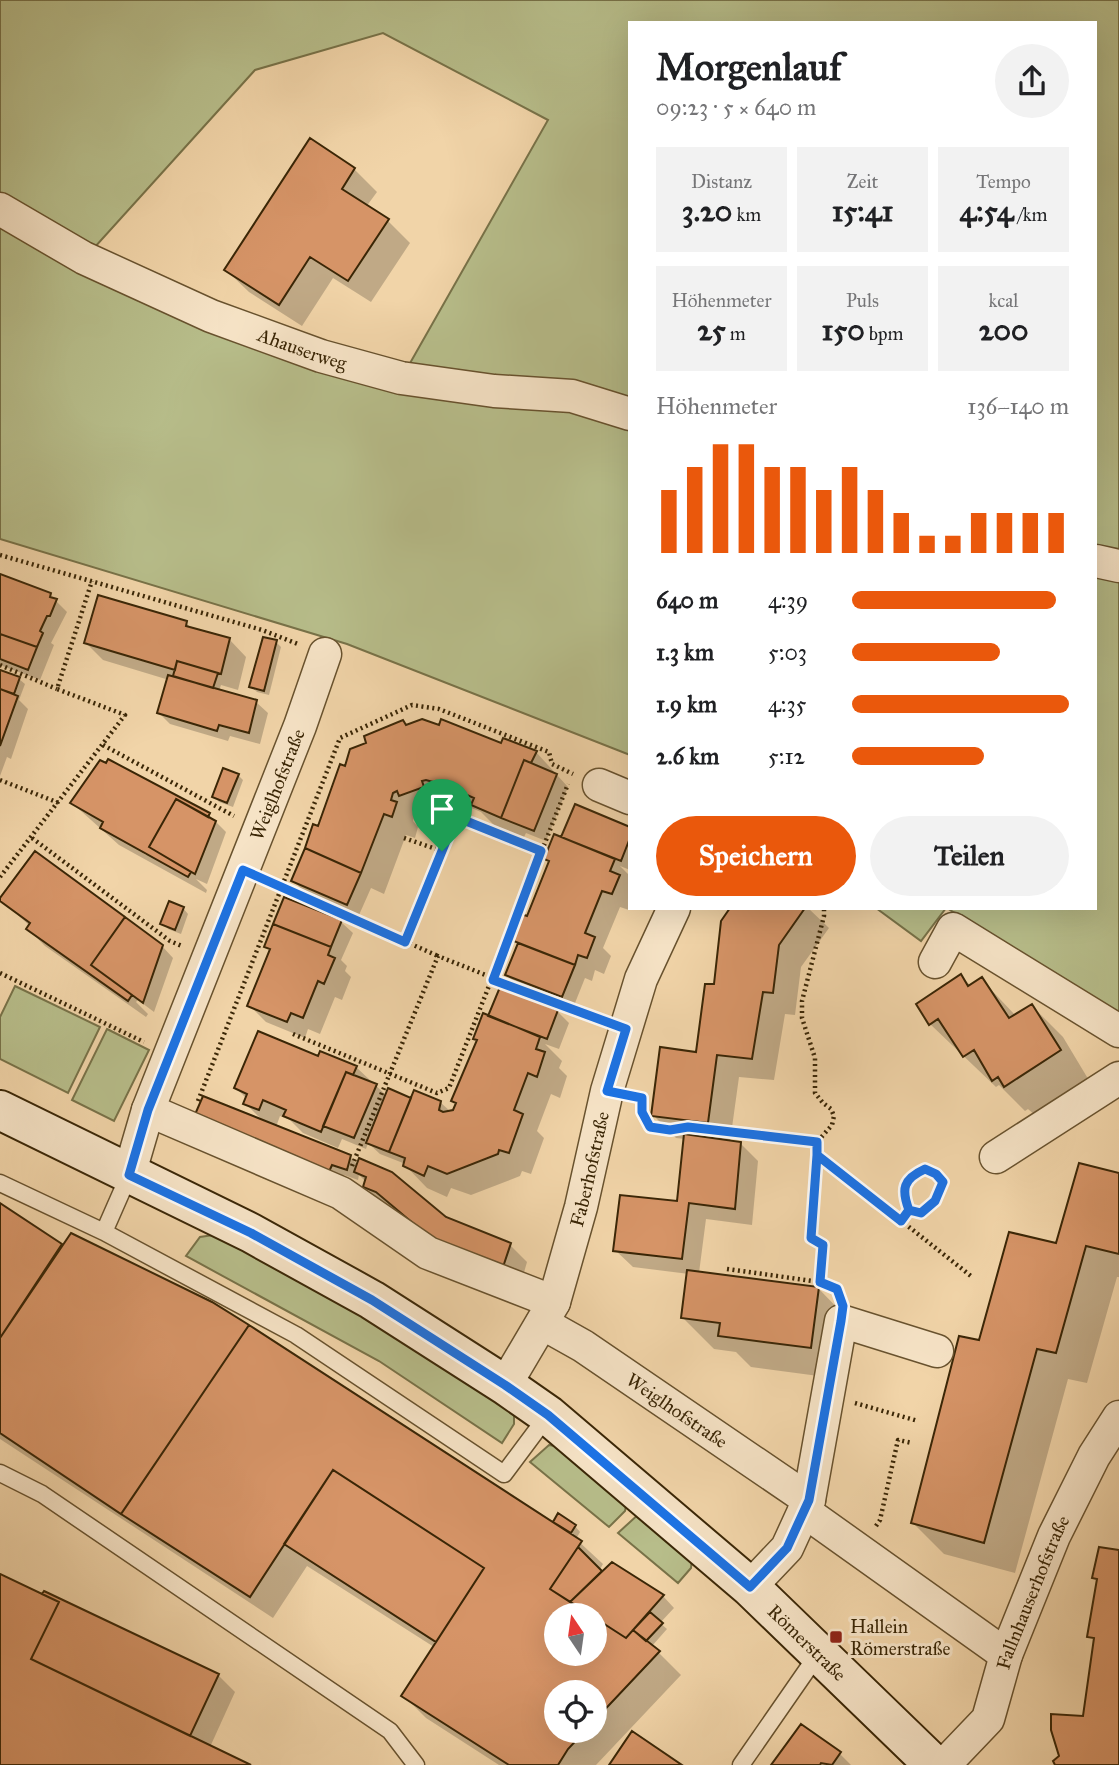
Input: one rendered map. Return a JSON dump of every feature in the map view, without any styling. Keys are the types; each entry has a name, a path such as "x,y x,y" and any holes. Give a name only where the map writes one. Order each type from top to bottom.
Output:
{"street":[{"name":"Ahauserweg","path":"0,209 84,258 118,274 211,316 321,356 401,378 494,391 572,396 628,413"},
{"path":"1097,561 1119,566"},
{"name":"Weiglhofstraße","path":"129,1175 148,1110 300,726 325,654"},
{"path":"586,779 628,797"},
{"name":"Faberhofstraße","path":"505,1385 548,1312 581,1207 607,1091 641,979 673,910"},
{"path":"935,962 953,929 1119,1031"},
{"path":"996,1157 1119,1077"},
{"name":"Römerstraße","path":"0,1110 251,1233 372,1300 548,1415 750,1587 934,1765"},
{"name":"Weiglhofstraße","path":"148,1110 341,1193 428,1253 548,1312 583,1346 806,1506 861,1552 1006,1656"},
{"path":"750,1587 787,1548 806,1506 841,1321 937,1351"},
{"name":"Fallnhauserhofstraße","path":"944,1765 988,1719 1006,1656 1054,1536 1094,1456 1119,1417"}],"lane":[{"path":"104,1232 129,1175"},
{"path":"0,1183 104,1232 296,1335 504,1474 548,1415"},
{"path":"0,1473 42,1494 390,1731 416,1765"},
{"path":"741,1765 818,1654"}],"path":[{"path":"0,555 262,630 325,654"},
{"path":"57,689 92,581"},
{"path":"0,666 125,715 0,877"},
{"path":"187,1126 341,737 412,705 439,709 549,752 552,764 586,779 541,851 449,1088 437,1093 293,1034"},
{"path":"103,745 228,813 260,827"},
{"path":"0,780 59,803"},
{"path":"405,942 456,817 541,851"},
{"path":"32,838 170,941 208,956"},
{"path":"404,838 442,851"},
{"path":"243,870 493,980 626,1029"},
{"path":"820,1282 823,1245 811,1238 817,1142 832,1125 834,1116 831,1109 823,1104 815,1093 815,1058 802,1018 802,1001 824,910"},
{"path":"341,1193 438,956"},
{"path":"0,973 170,1054"},
{"path":"607,1091 642,1098 642,1112 650,1127 670,1130 688,1127 817,1142"},
{"path":"817,1155 971,1276"},
{"path":"925,1169 936,1174 943,1182 935,1201 921,1213 909,1210 904,1197 911,1175 925,1169"},
{"path":"901,1221 909,1210"},
{"path":"727,1269 820,1282 837,1289 843,1306 841,1321"},
{"path":"828,1396 918,1421"},
{"path":"861,1552 880,1520 898,1440 912,1443"}],"green space":[{"path":"0,0 1119,0 1119,559 1097,554 1097,21 628,21 628,404 405,372 548,120 383,33 255,70 94,248 0,200"},
{"path":"0,220 180,315 628,422 628,754 347,644 0,539"},
{"path":"1097,571 1119,576 1119,1018 950,910 1097,910"},
{"path":"879,910 944,910 921,941"},
{"path":"15,986 100,1027 68,1093 0,1059 0,1017"},
{"path":"107,1029 149,1050 114,1121 72,1100"},
{"path":"220,1234 371,1316 514,1410 514,1424 502,1443 379,1361 186,1256 200,1237"},
{"path":"549,1445 566,1448 627,1501 625,1511 609,1527 530,1462"},
{"path":"642,1511 692,1558 691,1568 678,1583 618,1533"}],"building":[{"path":"310,138 355,168 342,189 389,219 348,281 310,257 279,305 224,270"},
{"path":"0,574 51,593 50,597 57,599 40,631 43,633 37,647 0,634"},
{"path":"98,595 187,621 186,626 230,638 221,674 177,661 175,670 84,643"},
{"path":"0,634 37,647 28,670 0,659"},
{"path":"263,637 277,640 264,691 249,687"},
{"path":"177,661 218,673 213,688 173,676"},
{"path":"0,670 20,677 14,694 0,689"},
{"path":"168,675 257,700 249,733 219,725 217,731 157,713"},
{"path":"0,689 18,696 0,746"},
{"path":"422,719 439,725 441,719 501,743 503,738 537,751 531,763 524,760 501,818 471,805 474,798 447,786 444,793 431,788 433,782 426,780 422,781 424,787 399,796 397,791 393,793 391,800 397,802 392,817 384,814 361,873 305,848 313,824 318,826 340,764 345,766 350,749 366,743 364,736 403,720 406,725"},
{"path":"108,759 210,813 208,817 176,799 149,847 191,872 188,877 100,828 103,822 70,803 100,760 106,763"},
{"path":"524,760 557,774 534,831 501,818"},
{"path":"223,768 239,774 227,803 212,797"},
{"path":"176,799 216,821 195,874 149,847"},
{"path":"575,804 628,826 628,843 621,861 561,837"},
{"path":"554,834 615,859 610,871 620,875 612,894 602,891 585,933 595,937 587,958 578,955 575,965 511,940 521,914 527,916 549,861 544,859"},
{"path":"305,848 361,873 347,905 291,881"},
{"path":"35,851 125,917 91,965 132,995 128,1001 26,929 30,923 0,901"},
{"path":"284,897 342,920 331,947 273,924"},
{"path":"169,901 184,907 175,930 160,924"},
{"path":"729,910 804,910 779,945 773,993 763,992 752,1059 717,1055 708,1123 651,1116 660,1047 696,1052 705,984 714,984 721,921"},
{"path":"125,917 163,945 143,1003 91,965"},
{"path":"273,924 331,947 328,955 335,958 324,984 318,981 303,1018 291,1013 287,1022 247,1006 270,949 264,947"},
{"path":"518,943 575,965 562,997 505,975"},
{"path":"961,974 968,986 982,977 1009,1018 1032,1004 1061,1050 1004,1087 998,1077 992,1081 974,1050 963,1057 938,1019 929,1025 916,1004"},
{"path":"500,987 558,1010 547,1039 488,1016"},
{"path":"483,1013 540,1037 536,1049 545,1052 537,1077 528,1073 514,1110 523,1114 509,1153 499,1150 498,1154 447,1174 428,1166 424,1176 403,1166 405,1158 389,1152 414,1090 441,1101 439,1110 453,1110 456,1103 451,1101 477,1040 473,1039"},
{"path":"258,1031 318,1056 320,1051 357,1066 353,1075 346,1072 321,1132 283,1116 286,1110 263,1100 259,1110 243,1104 247,1094 234,1088"},
{"path":"346,1072 377,1084 354,1138 323,1126"},
{"path":"388,1088 411,1098 389,1152 366,1143"},
{"path":"203,1096 351,1155 347,1170 332,1165 328,1174 193,1119"},
{"path":"684,1134 741,1142 735,1209 689,1203 682,1259 613,1251 620,1195 677,1201"},
{"path":"359,1158 392,1172 446,1217 511,1243 503,1267 433,1240 376,1192 363,1187 366,1177 354,1172"},
{"path":"1079,1163 1119,1173 1119,1254 1086,1246 1056,1353 1037,1349 984,1543 911,1523 959,1336 979,1340 1009,1232 1056,1243"},
{"path":"0,1203 62,1244 0,1338"},
{"path":"71,1233 212,1302 249,1325 121,1514 0,1433 0,1338"},
{"path":"687,1270 819,1287 811,1348 718,1336 720,1323 681,1318"},
{"path":"249,1325 582,1541 550,1589 572,1603 544,1603 544,1666 607,1666 607,1626 626,1638 633,1630 660,1651 607,1707 607,1680 544,1680 544,1743 574,1743 558,1765 509,1765 401,1696 484,1568 333,1470 250,1597 121,1514"},
{"path":"333,1470 484,1568 436,1642 284,1544"},
{"path":"558,1513 576,1525 571,1533 553,1522"},
{"path":"578,1547 602,1571 570,1602 550,1589"},
{"path":"1099,1547 1119,1550 1119,1765 1055,1765 1053,1761 1059,1756 1051,1730 1051,1714 1083,1716 1094,1638 1087,1637 1097,1579 1092,1578"},
{"path":"612,1562 664,1595 626,1638 607,1626 607,1603 570,1602"},
{"path":"0,1574 59,1602 31,1659 251,1765 0,1765"},
{"path":"44,1591 219,1674 190,1736 31,1659 59,1602 42,1594"},
{"path":"650,1612 663,1623 646,1641 633,1630"},
{"path":"801,1724 841,1752 832,1765 771,1765"},
{"path":"632,1731 682,1765 609,1765"}],"place":[{"name":"Hallein Römerstraße","path":"836,1637"}],"route":[{"path":"442,851 405,942 243,870 148,1110 129,1175 251,1233 372,1300 505,1385 548,1415 750,1587 787,1548 809,1500 841,1321 843,1306 837,1289 820,1282 823,1245 811,1238 817,1155 901,1221 909,1210 921,1213 935,1201 943,1182 936,1174 925,1169 911,1175 904,1197 909,1210 901,1221 859,1188 817,1155 817,1142 688,1127 670,1130 650,1127 642,1112 642,1098 607,1091 626,1029 493,980 541,851 456,817 442,851"}]}
